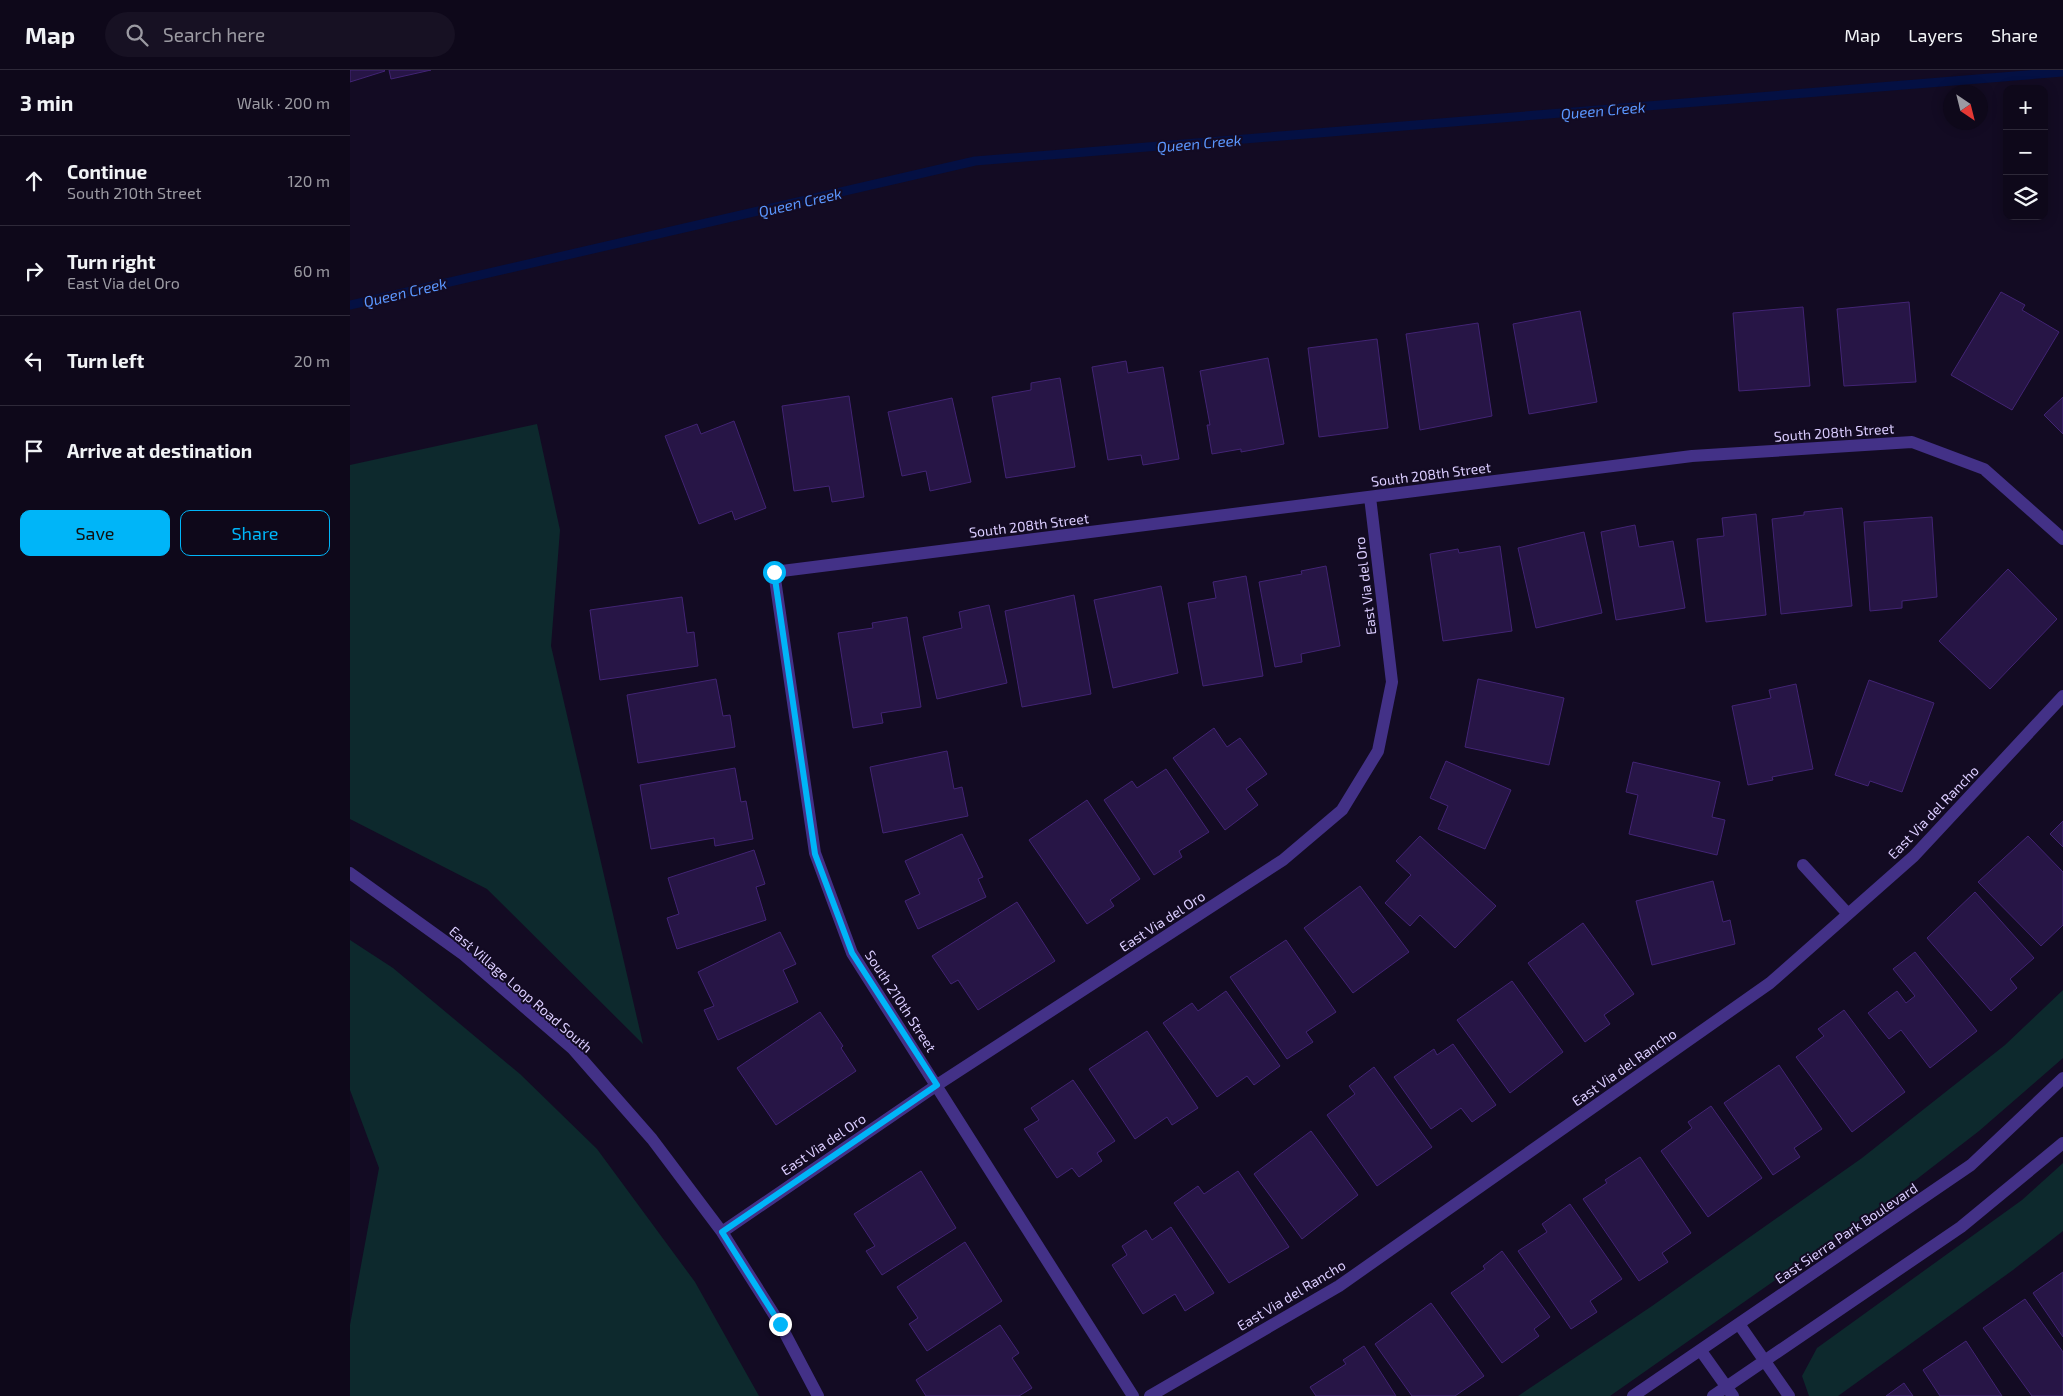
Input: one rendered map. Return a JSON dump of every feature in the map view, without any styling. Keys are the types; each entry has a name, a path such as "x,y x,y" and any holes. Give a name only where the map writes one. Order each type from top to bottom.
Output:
{"street":[{"name":"South 208th Street","path":"774,572 1692,456 1912,442 1984,469 2063,539"},
{"name":"East Via del Oro","path":"722,1232 937,1085 1283,860 1342,810 1378,751 1392,682 1370,497"},
{"name":"South 210th Street","path":"774,572 815,854 852,953 1134,1396"},
{"name":"East Via del Rancho","path":"1150,1396 1339,1286 1770,983 1914,856 2063,696"},
{"path":"1803,865 1848,914"},
{"name":"East Village Loop Road South","path":"350,873 464,955 573,1049 652,1139 722,1232 780,1324 818,1396"},
{"name":"East Sierra Park Boulevard","path":"1633,1396 1971,1165 2063,1078"},
{"path":"1713,1396 1730,1391 1764,1361 1961,1227 2063,1142"},
{"path":"1739,1324 1789,1396"},
{"path":"1700,1351 1730,1391"}],"green space":[{"path":"537,424 560,530 551,646 643,1044 487,889 350,819 350,465"},
{"path":"350,940 393,968 520,1074 597,1149 695,1282 759,1396 350,1396 350,1325 379,1168 350,1090"},
{"path":"2063,990 2063,1058 1979,1131 1895,1196 1610,1396 1518,1396 1652,1306 1862,1158 2005,1045"},
{"path":"2063,1163 2063,1231 2013,1270 1838,1396 1809,1396 1802,1376 1817,1348 2022,1200"}],"building":[{"path":"350,70 384,70 385,71 350,82"},
{"path":"389,70 431,70 391,79"},
{"path":"2001,292 2025,305 2022,310 2059,332 2012,410 1951,375"},
{"path":"1909,302 1916,382 1844,386 1837,309"},
{"path":"1803,307 1810,386 1739,391 1733,313"},
{"path":"1580,311 1597,402 1529,414 1513,324"},
{"path":"1478,323 1492,416 1420,430 1406,334"},
{"path":"1377,339 1388,428 1319,437 1308,348"},
{"path":"1268,358 1284,444 1241,452 1241,449 1212,454 1207,425 1210,425 1200,371"},
{"path":"1126,361 1128,373 1163,367 1179,459 1143,465 1141,455 1108,460 1092,367"},
{"path":"1060,378 1075,467 1006,478 992,397 1031,390 1031,383"},
{"path":"849,396 864,497 832,502 829,486 794,491 782,406"},
{"path":"2063,397 2063,434 2044,415"},
{"path":"952,398 971,482 930,491 926,471 902,476 888,412"},
{"path":"734,421 766,508 735,520 732,511 699,524 665,436 697,424 701,434"},
{"path":"1842,508 1852,606 1781,614 1772,519 1804,515 1804,512"},
{"path":"1756,514 1766,615 1706,622 1697,539 1724,536 1722,518"},
{"path":"1932,517 1937,597 1902,601 1902,608 1870,611 1864,522"},
{"path":"1635,525 1639,547 1673,541 1685,608 1616,620 1601,532"},
{"path":"1584,532 1602,613 1536,628 1518,548"},
{"path":"1500,546 1512,631 1443,641 1430,554 1458,549 1459,553"},
{"path":"1326,566 1340,646 1301,654 1302,662 1275,667 1259,582 1302,574 1301,571"},
{"path":"2008,569 2057,619 1990,689 1939,641"},
{"path":"1246,576 1263,676 1203,686 1188,603 1216,598 1213,582"},
{"path":"1161,586 1178,673 1113,688 1094,600"},
{"path":"1074,595 1091,694 1022,707 1005,611"},
{"path":"682,597 687,633 694,632 698,666 600,680 590,610"},
{"path":"989,605 1007,683 937,699 923,637 962,628 959,612"},
{"path":"907,617 921,707 881,713 883,723 853,728 838,633 873,628 872,623"},
{"path":"716,679 723,716 730,715 735,747 638,763 627,695"},
{"path":"1478,679 1564,698 1549,765 1465,747"},
{"path":"1869,680 1934,703 1902,792 1870,781 1868,786 1835,775"},
{"path":"1796,684 1813,769 1772,777 1773,780 1748,785 1732,706 1771,698 1769,690"},
{"path":"1214,728 1227,747 1240,738 1267,774 1246,789 1258,805 1225,830 1173,758"},
{"path":"947,751 954,789 962,787 968,816 883,833 870,767"},
{"path":"1446,761 1511,790 1485,849 1438,829 1448,806 1430,798"},
{"path":"1633,762 1720,782 1712,817 1725,820 1717,855 1629,834 1638,795 1626,792"},
{"path":"735,768 741,802 746,801 753,839 715,846 714,838 651,849 640,785"},
{"path":"1166,769 1209,832 1179,851 1182,857 1154,875 1104,800 1132,781 1137,788"},
{"path":"1087,800 1140,879 1110,900 1114,906 1087,924 1029,840"},
{"path":"2063,821 2063,847 2050,834"},
{"path":"962,834 983,877 978,879 986,897 918,929 905,901 920,894 905,861"},
{"path":"1420,836 1496,906 1455,948 1420,915 1410,926 1385,903 1411,875 1396,861"},
{"path":"2028,836 2063,872 2063,925 2041,946 1978,882"},
{"path":"754,850 765,884 756,887 766,920 677,949 667,918 679,914 668,878"},
{"path":"1713,881 1723,922 1730,920 1735,944 1652,965 1636,901"},
{"path":"1360,886 1409,952 1353,993 1304,928"},
{"path":"1975,892 2034,958 2010,979 2017,988 1991,1011 1927,938"},
{"path":"1017,902 1055,961 978,1010 958,980 951,984 932,956"},
{"path":"1583,923 1634,994 1604,1015 1610,1024 1585,1042 1528,963"},
{"path":"780,932 796,964 783,970 798,1002 718,1040 704,1010 714,1006 698,972"},
{"path":"1286,940 1336,1012 1306,1032 1313,1042 1287,1059 1230,977"},
{"path":"1915,952 1977,1031 1930,1068 1901,1030 1889,1039 1868,1013 1897,991 1906,1003 1915,996 1893,969"},
{"path":"1512,981 1563,1052 1510,1093 1457,1020"},
{"path":"1226,991 1280,1066 1254,1085 1247,1076 1217,1097 1163,1023 1192,1003 1198,1011"},
{"path":"1844,1010 1905,1092 1852,1132 1796,1057 1824,1036 1818,1029"},
{"path":"820,1012 843,1046 841,1048 856,1071 776,1125 737,1068"},
{"path":"1147,1031 1198,1108 1172,1125 1167,1117 1135,1139 1089,1069"},
{"path":"1453,1044 1496,1105 1472,1122 1461,1108 1431,1129 1394,1077 1434,1049 1437,1055"},
{"path":"1779,1065 1822,1129 1794,1148 1800,1157 1773,1175 1724,1103"},
{"path":"1374,1067 1432,1147 1377,1186 1327,1115 1355,1094 1349,1086"},
{"path":"1073,1080 1115,1141 1097,1153 1102,1161 1079,1177 1072,1168 1057,1178 1024,1129 1039,1120 1031,1108"},
{"path":"1711,1106 1762,1178 1708,1217 1661,1151 1692,1128 1688,1122"},
{"path":"1311,1131 1358,1195 1302,1239 1254,1174"},
{"path":"1640,1157 1691,1233 1662,1253 1668,1262 1639,1281 1583,1199 1607,1183 1605,1180"},
{"path":"921,1171 956,1228 882,1275 866,1251 875,1246 854,1214"},
{"path":"1238,1171 1289,1247 1229,1283 1174,1203 1198,1186 1204,1194"},
{"path":"1570,1204 1622,1279 1590,1301 1597,1312 1571,1329 1518,1251 1547,1232 1542,1224"},
{"path":"1171,1227 1214,1293 1185,1311 1175,1294 1143,1314 1112,1265 1127,1255 1122,1246 1146,1230 1152,1240"},
{"path":"965,1242 1002,1301 927,1351 909,1324 918,1318 897,1287"},
{"path":"1502,1251 1550,1317 1534,1329 1539,1336 1502,1363 1451,1293 1485,1269 1483,1266"},
{"path":"2063,1272 2063,1337 2033,1293"},
{"path":"2025,1299 2063,1352 2063,1396 2032,1396 1983,1328"},
{"path":"1431,1303 1484,1376 1455,1396 1412,1396 1375,1344"},
{"path":"1000,1325 1019,1353 1012,1358 1032,1388 1019,1396 926,1396 916,1380"},
{"path":"1966,1341 2002,1396 1940,1396 1923,1370"},
{"path":"1364,1346 1396,1396 1316,1396 1310,1387 1346,1364 1343,1360"},
{"path":"1904,1383 1913,1396 1886,1396"}],"waterway":[{"name":"Queen Creek","path":"350,305 975,161 2063,72"}],"route":[{"path":"774,572 815,854 852,953 937,1085 722,1232 780,1324"}]}
